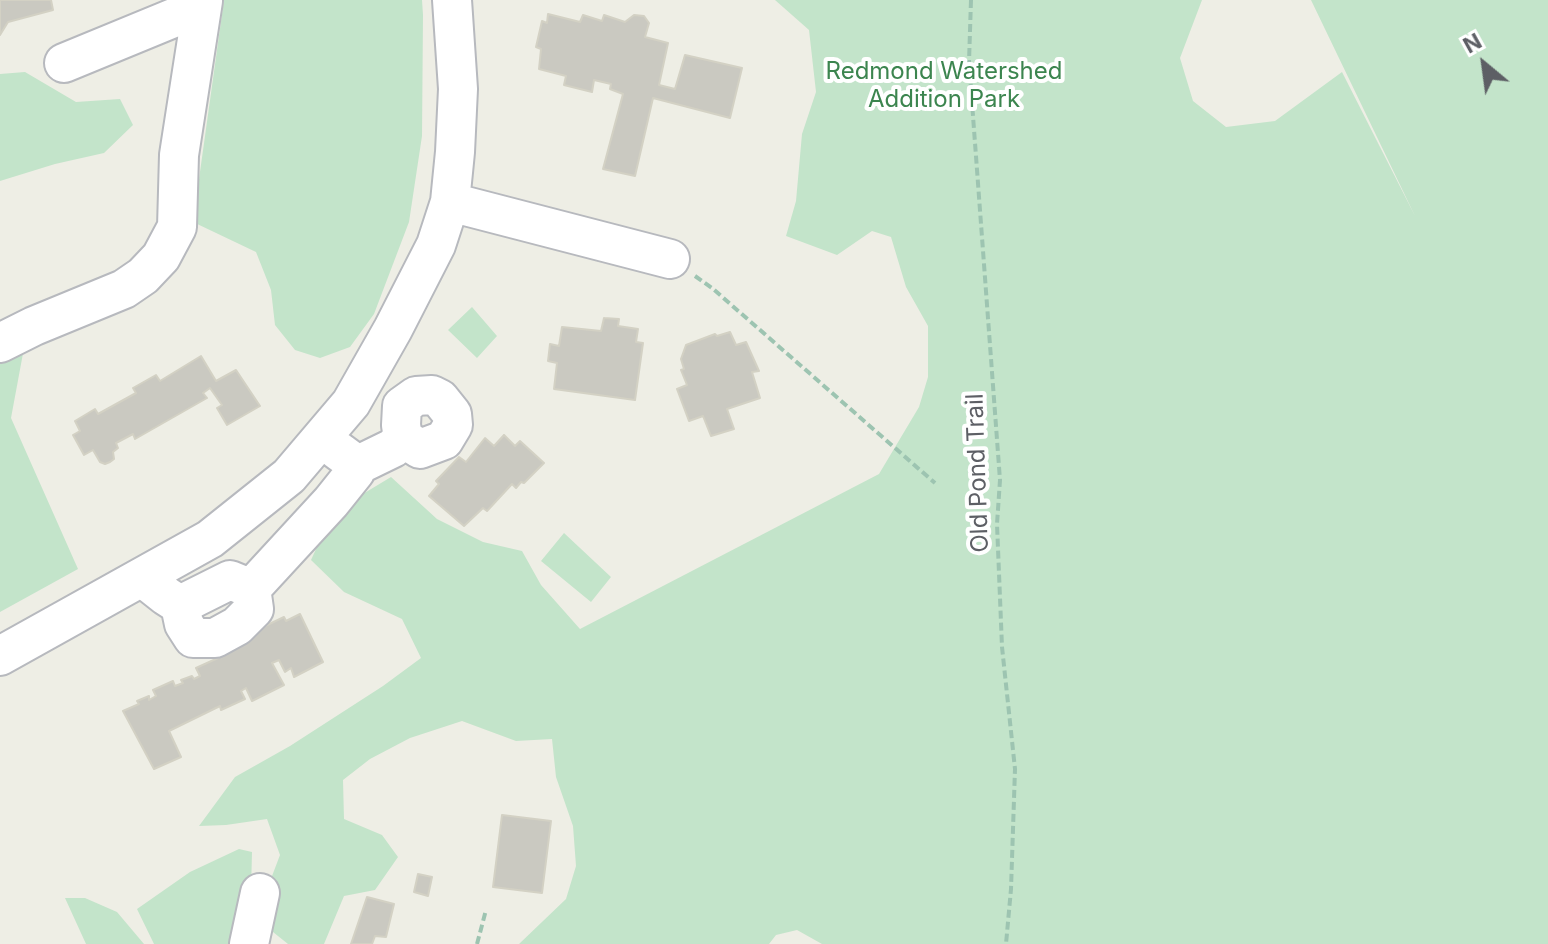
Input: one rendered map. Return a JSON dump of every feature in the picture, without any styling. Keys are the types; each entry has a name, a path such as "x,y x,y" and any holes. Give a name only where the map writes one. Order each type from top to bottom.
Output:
{"street":[{"path":"64,63 188,12 203,0"},
{"path":"0,343 124,289 143,276 161,257 177,227 179,155 203,0"},
{"path":"0,656 210,539 289,476 351,403 436,245 450,202 458,89 452,0"},
{"path":"450,202 670,259"},
{"path":"142,577 180,605 230,580 247,587 249,591 355,472 352,461 321,438"},
{"path":"354,467 393,448 403,438"},
{"path":"249,944 260,893"}],"path":[{"name":"Old Pond Trail","path":"971,0 969,62 1000,480 997,524 1002,647 1015,769 1006,944"},
{"path":"670,259 712,288 935,483"},
{"path":"477,944 486,910"}],"green space":[{"path":"224,0 422,0 422,136 409,222 374,314 350,347 320,358 295,350 275,325 271,290 256,252 193,222"},
{"name":"Redmond Watershed Addition Park","path":"775,0 1202,0 1180,58 1193,101 1226,127 1275,121 1342,72 1415,216 1311,0 1548,0 1548,944 822,944 797,930 776,935 769,944 519,944 566,899 576,866 573,826 556,777 552,739 516,741 462,721 410,738 370,759 343,780 344,819 382,835 398,857 375,890 344,896 324,944 288,944 268,928 269,884 280,855 267,819 199,826 235,777 290,746 421,658 402,619 344,592 311,560 333,512 391,477 437,519 483,542 522,551 541,585 580,629 879,474 919,407 928,377 928,326 906,287 891,237 872,231 837,255 786,236 796,201 802,134 816,92 809,30"},
{"path":"25,72 76,102 120,99 133,125 104,153 0,181 0,74"},
{"path":"472,307 497,336 477,358 448,330"},
{"path":"24,348 11,418 78,569 0,612 0,360"},
{"path":"564,533 611,577 591,602 541,561"},
{"path":"239,849 252,852 251,891 236,944 154,944 137,909 190,872"},
{"path":"65,898 85,898 117,912 144,944 86,944"}],"building":[{"path":"0,0 51,0 53,10 8,22 0,35"},
{"path":"548,14 580,22 583,15 602,21 604,15 625,22 634,15 644,16 649,23 645,37 668,43 659,85 675,89 685,55 742,68 730,118 653,98 635,176 603,169 623,94 610,89 611,84 594,80 592,92 564,85 566,76 539,69 541,49 536,47 542,21 547,23"},
{"path":"604,318 619,319 618,326 638,329 636,342 643,343 635,400 554,389 557,363 548,361 550,344 559,346 562,327 601,331"},
{"path":"730,332 736,345 746,342 759,371 752,372 760,398 727,409 734,429 711,436 703,416 689,421 677,389 687,385 681,370 684,369 681,359 686,345"},
{"path":"201,356 216,381 236,370 260,406 227,425 217,408 222,405 210,388 203,393 207,398 135,439 133,434 116,443 118,448 110,462 100,462 93,450 84,455 73,435 80,431 75,421 95,409 98,414 136,393 133,388 156,375 160,381"},
{"path":"504,435 515,446 520,441 544,463 524,483 521,482 516,488 512,484 487,511 483,508 464,526 429,496 439,484 436,481 459,457 466,462 485,438 494,446"},
{"path":"300,614 323,662 294,677 291,668 285,672 279,660 272,663 284,685 252,701 246,688 241,691 245,699 221,710 220,706 169,731 181,757 154,769 123,711 139,704 137,701 156,696 153,690 173,681 175,686 183,683 181,680 200,676 196,668 218,658 215,651 256,635 251,630 261,624 263,627 284,617 286,621"},
{"path":"502,815 551,821 542,893 493,887"},
{"path":"418,874 432,877 428,896 414,892"},
{"path":"367,897 394,904 386,937 375,936 372,944 351,944"}]}
